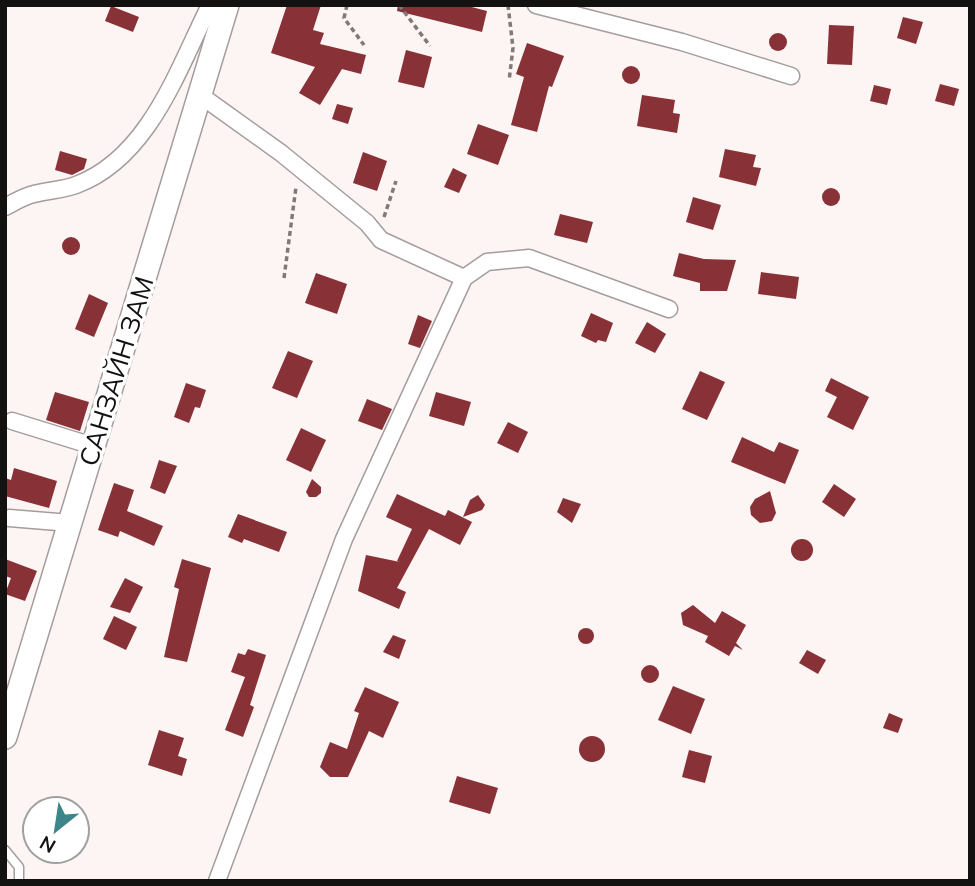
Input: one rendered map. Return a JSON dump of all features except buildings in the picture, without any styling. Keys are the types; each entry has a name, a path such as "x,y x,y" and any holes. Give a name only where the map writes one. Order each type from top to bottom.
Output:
{"main road":[{"name":"САНЗАЙН ЗАМ","path":"5,737 227,5"}],"street":[{"path":"5,207 32,194 76,186 110,167 128,152 146,127 210,5"},
{"path":"536,5 682,43 791,76"},
{"path":"200,94 299,168 367,223 378,236 464,278"},
{"path":"217,881 344,539 464,278 487,262 529,258 669,309"},
{"path":"12,421 93,446"},
{"path":"9,518 70,523"}],"lane":[{"path":"5,850 19,867 19,881"}],"path":[{"path":"347,5 344,18 364,45"},
{"path":"399,5 430,47"},
{"path":"508,5 513,48 509,81"},
{"path":"284,278 299,168"},
{"path":"378,236 396,181"}]}
